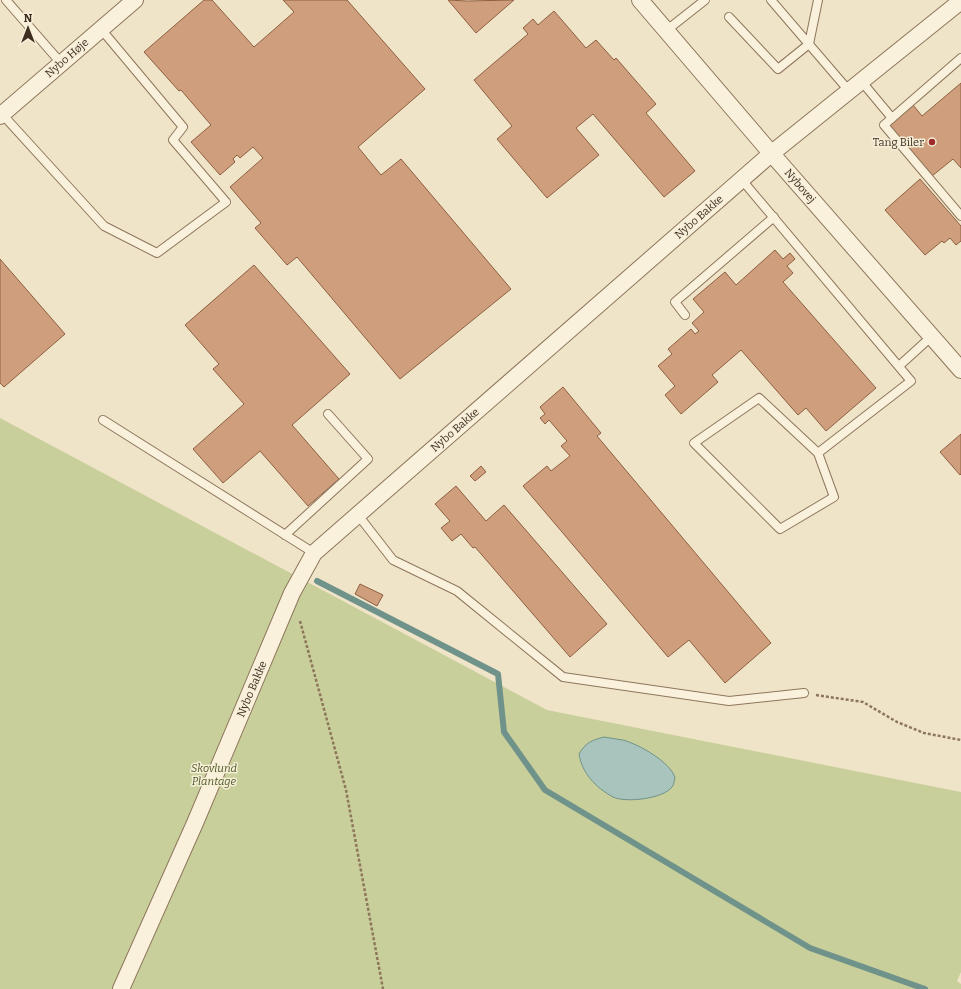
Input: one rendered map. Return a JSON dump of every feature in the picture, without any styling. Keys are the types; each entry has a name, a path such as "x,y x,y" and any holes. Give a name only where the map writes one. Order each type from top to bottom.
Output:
{"street":[{"name":"Nybo Høje","path":"1,115 134,0"},
{"name":"Nybovej","path":"640,0 772,154 961,370"},
{"name":"Nybo Bakke","path":"121,989 195,823 292,593 314,553 772,154 960,3"}],"lane":[{"path":"6,0 61,63"},
{"path":"667,30 705,0"},
{"path":"771,0 809,44 892,118"},
{"path":"729,17 778,69 809,44 818,0"},
{"path":"1,115 104,226 157,253 226,202 173,140 183,127 101,28"},
{"path":"961,58 884,125 961,216"},
{"path":"742,180 911,381 818,453"},
{"path":"685,315 676,302 774,217"},
{"path":"898,366 932,336"},
{"path":"759,398 818,453 834,497 780,529 694,443 759,398"},
{"path":"285,535 368,459 328,414"},
{"path":"103,420 314,553"},
{"path":"358,515 393,560 457,591 563,677 729,702 804,694"}],"path":[{"path":"292,593 346,790 383,989"},
{"path":"804,694 863,702 897,722 924,733 961,740"}],"green space":[{"name":"Skovlund Plantage","path":"0,418 547,710 961,792 961,972 957,981 961,984 961,989 0,989"}],"water":[{"path":"604,737 629,742 653,754 672,772 675,778 673,786 667,791 653,797 635,800 619,799 606,793 590,779 583,767 579,754 589,742"}],"building":[{"path":"204,0 212,0 254,47 294,12 283,0 347,0 425,89 358,147 381,175 401,159 511,289 400,379 297,257 287,265 255,228 261,223 230,187 263,158 253,147 240,158 237,155 233,159 235,162 220,175 191,142 211,125 181,90 179,91 144,52"},
{"path":"448,0 467,1 514,0 476,33"},
{"path":"554,11 586,48 596,40 614,60 616,58 656,104 646,113 695,171 664,197 593,114 576,128 599,155 547,198 497,139 512,126 474,80 528,34 523,28 533,19 538,25"},
{"name":"Tang Biler","path":"961,83 961,168 953,159 932,176 889,125 913,105 922,116"},
{"path":"920,179 961,226 961,241 956,245 950,238 944,243 942,241 925,255 885,210"},
{"path":"775,250 783,259 790,253 795,259 787,266 793,273 783,282 876,388 826,431 806,408 798,415 741,350 712,375 718,382 681,414 665,395 675,386 658,366 672,354 668,349 691,329 695,334 699,331 692,323 704,312 693,299 725,272 736,285"},
{"path":"0,259 65,334 4,387 0,383"},
{"path":"254,265 350,374 292,425 339,479 308,506 260,451 223,483 193,449 244,404 213,369 219,364 185,325"},
{"path":"563,387 601,433 597,436 771,643 725,683 689,640 668,657 523,486 547,466 551,471 570,456 561,446 567,441 549,420 545,424 540,418 545,414 540,407"},
{"path":"961,434 961,474 960,475 940,452"},
{"path":"481,466 486,472 475,481 470,476"},
{"path":"456,486 486,521 504,505 607,624 570,657 475,547 473,548 461,534 452,541 441,528 450,521 435,504"},
{"path":"360,584 383,595 377,606 355,594"}],"waterway":[{"path":"317,581 498,674 504,732 545,790 810,948 925,989"}],"place":[{"name":"Tang Biler","path":"932,142"}]}
